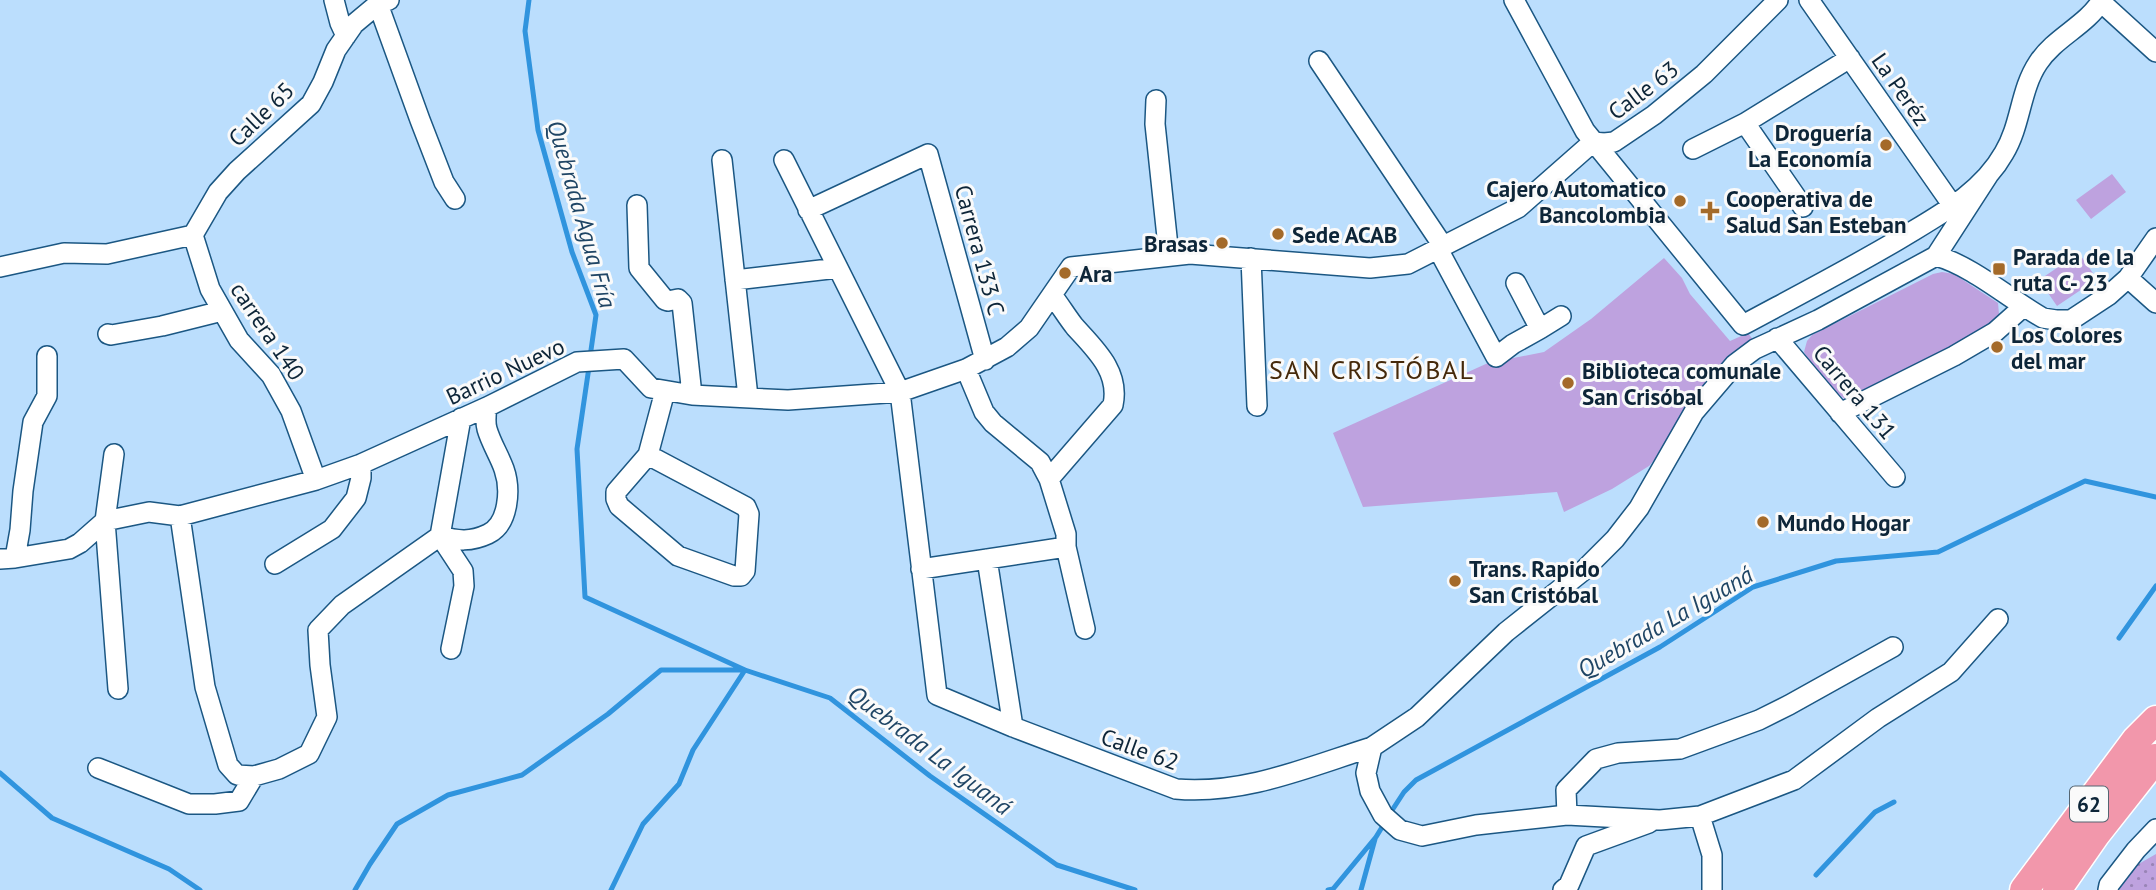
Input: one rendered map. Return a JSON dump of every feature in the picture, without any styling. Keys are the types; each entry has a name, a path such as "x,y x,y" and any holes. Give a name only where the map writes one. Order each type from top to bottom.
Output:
{"highway":[{"name":"62","path":"2024,890 2136,740 2156,720"},
{"name":"62","path":"2057,890 2096,834 2156,758"}],"street":[{"path":"334,0 346,36"},
{"path":"1514,0 1592,142 1743,325 1854,266 1953,206 1989,174"},
{"name":"Calle 63","path":"1071,267 1190,254 1370,268 1408,264 1518,208 1592,142 1614,142 1654,115 1704,74 1778,0"},
{"name":"La Peréz","path":"1809,0 1953,206"},
{"path":"2156,52 2102,1 2092,15 2048,49 2036,65 2005,153 1958,220 1936,257 1948,259 1964,268 2043,318 2071,320 2109,295 2128,278 2156,238"},
{"path":"383,2 420,120 444,182 455,199"},
{"name":"Calle 65","path":"193,235 218,192 237,171 311,104 336,50 354,24 383,2"},
{"path":"1693,149 1745,123 1850,58"},
{"path":"1319,61 1439,240 1438,249 1496,357 1561,316"},
{"path":"1156,100 1155,124 1169,256"},
{"path":"1745,123 1804,207"},
{"name":"Carrera 133 C","path":"808,210 928,154 985,360"},
{"path":"722,160 748,397"},
{"path":"784,160 900,393 921,569 1066,547"},
{"path":"638,205 639,268 665,300 678,299 682,303 692,395"},
{"path":"0,267 64,253 107,254 193,235"},
{"name":"carrera 140","path":"193,235 210,289 239,340 271,375 291,411 316,480"},
{"name":"Calle 62","path":"921,569 937,695 1176,789 1202,792 1251,785 1372,747 1417,717 1506,632 1583,571 1615,539 1639,508 1694,412 1735,364 1755,349 1936,257"},
{"path":"1251,258 1258,406"},
{"path":"1854,266 1868,293"},
{"name":"Barrio Nuevo","path":"7,559 69,549 105,521 149,512 180,516 316,480 360,464 578,362 624,359 651,388 692,395 788,400 900,393 966,369 1007,347 1029,328 1071,267"},
{"path":"736,281 838,268"},
{"path":"2128,278 2156,303"},
{"path":"1516,284 1539,328"},
{"path":"1049,480 1113,405 1115,394 1112,374 1097,350 1073,324 1052,295"},
{"path":"1840,413 1954,356 1995,332 2023,307"},
{"path":"108,334 162,326 222,311"},
{"name":"Carrera 131","path":"1777,338 1895,477"},
{"path":"7,559 20,530 33,422 47,396 47,356"},
{"path":"966,369 984,412 993,423 1040,462 1049,480 1066,534 1066,547 1085,629"},
{"path":"648,455 746,507 749,514 745,571 741,576 734,576 678,556 619,506 616,499 616,492 648,455 665,391"},
{"path":"180,516 205,687 228,765 237,775 254,776 279,769 309,754 327,717 318,630 342,605 440,537 459,541 474,540 494,531 503,520 507,505 505,472 486,425 486,407"},
{"path":"451,649 464,579 463,572 440,537 461,418"},
{"path":"114,454 105,521 118,690"},
{"path":"275,564 332,528 356,498 361,478 360,464"},
{"path":"987,559 1013,727"},
{"path":"1372,747 1366,774 1370,791 1383,815 1400,830 1422,836 1476,825 1567,815 1660,820 1700,816 1794,780 1878,718 1951,671 1998,619"},
{"path":"1567,815 1566,790 1596,760 1618,752 1680,749 1759,720 1893,646"},
{"path":"98,768 189,804 239,801 254,776"},
{"path":"1700,816 1712,855 1712,890"},
{"path":"1569,882 1586,846 1660,820"},
{"path":"2108,890 2136,850 2156,829"}],"shaded area":[{"path":"2112,174 2126,192 2091,219 2076,200"},
{"path":"2079,253 2097,279 2057,306 2039,280"},
{"path":"1664,258 1730,341 1748,333 1762,352 1693,416 1649,466 1612,489 1564,512 1557,492 1363,507 1333,433 1488,363 1544,352 1591,319"},
{"path":"1933,274 1954,274 1998,303 1997,325 1853,406 1832,388 1814,367 1804,352 1807,341 1812,335"},
{"path":"2156,854 2156,890 2119,890 2135,866"}],"waterway":[{"name":"Quebrada Agua Fría","path":"529,0 525,31 538,130 572,252 596,315 590,357"},
{"name":"Quebrada Agua Fría","path":"589,367 577,449 585,597 745,670 693,750 679,784 643,824 611,890"},
{"name":"Quebrada La Iguaná","path":"1389,815 1404,792 1416,780 1660,647 1753,587 1836,561 1938,552 2085,481 2156,497"},
{"path":"2119,638 2156,586"},
{"name":"Quebrada Agua Fría","path":"355,890 397,824 448,795 522,775 608,714 661,670 745,670 830,698 930,776 1057,865 1135,890"},
{"name":"Quebrada La Iguaná","path":"0,773 52,818 169,869 200,890"},
{"path":"1816,875 1875,812 1894,802"},
{"name":"Quebrada La Iguaná","path":"1328,890 1333,889 1384,824"},
{"path":"1361,890 1375,839"}],"place":[{"name":"Droguería La Economía","path":"1886,145"},
{"name":"Cajero Automatico Bancolombia","path":"1680,201"},
{"name":"Cooperativa de Salud San Esteban","path":"1710,211"},
{"name":"Sede ACAB","path":"1278,234"},
{"name":"Brasas","path":"1222,243"},
{"name":"Parada de la ruta C- 23","path":"1999,269"},
{"name":"Ara","path":"1065,273"},
{"name":"Los Colores del mar","path":"1997,347"},
{"name":"Biblioteca comunale San Crisóbal","path":"1568,383"},
{"name":"Mundo Hogar","path":"1763,522"},
{"name":"Trans. Rapido San Cristóbal","path":"1455,581"}],"district":[{"name":"SAN CRISTÓBAL","path":"1372,369"}]}
